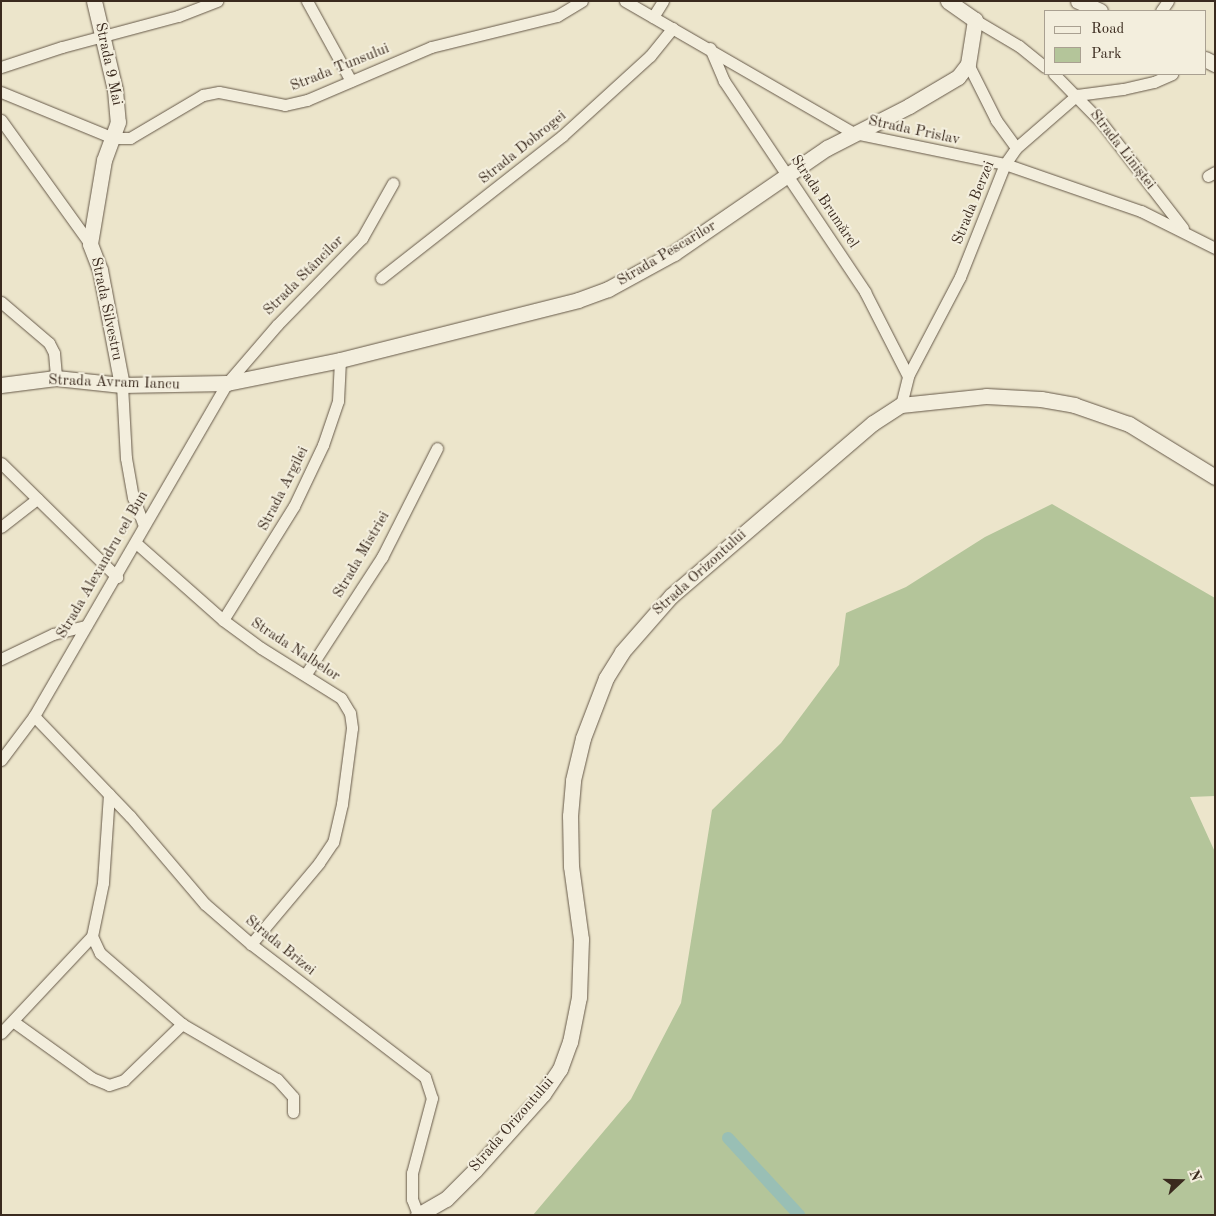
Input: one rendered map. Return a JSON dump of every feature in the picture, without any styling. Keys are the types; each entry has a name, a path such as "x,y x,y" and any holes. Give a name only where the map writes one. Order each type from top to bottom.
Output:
{"street":[{"name":"Strada 9 Mai","path":"90,244 104,160 114,138 118,111 94,1"},
{"path":"1,67 102,36 178,16 217,1"},
{"path":"307,1 351,81"},
{"name":"Strada Tunsului","path":"114,138 130,138 144,132 203,95 219,92 285,105 351,81 431,47 549,18 582,1"},
{"name":"Strada Prislav","path":"625,1 710,48 854,133 1005,164 1141,211 1186,231 1215,248"},
{"path":"653,17 663,1"},
{"path":"948,1 975,20 1019,46 1044,66"},
{"path":"1078,1 1098,10"},
{"path":"975,20 968,64 996,120 1016,148"},
{"name":"Strada Dobrogei","path":"380,278 562,136 650,56 673,28"},
{"name":"Strada Brumărel","path":"710,48 724,81 865,292 908,376"},
{"name":"Strada Pescarilor","path":"226,383 340,360 578,300 608,289 674,254 787,174 854,133 942,88 958,77 968,64"},
{"name":"Strada Liniștei","path":"1055,75 1077,95 1186,231"},
{"path":"1077,95 1124,89 1154,82 1170,75"},
{"path":"1,92 114,138"},
{"name":"Strada Berzei","path":"901,405 908,376 960,277 1005,164 1016,148 1077,95"},
{"name":"Strada Silvestru","path":"1,120 90,244 100,270 122,385 126,458 133,497 144,525"},
{"name":"Strada Stâncilor","path":"226,383 277,325 362,238 393,183"},
{"path":"1,302 49,343 54,353 56,378"},
{"name":"Strada Argilei","path":"223,620 294,506 323,445 338,401 340,360"},
{"name":"Strada Avram Iancu","path":"1,385 56,378 122,385 226,383"},
{"name":"Strada Alexandru cel Bun","path":"1,760 34,716 117,577 144,525 226,383"},
{"name":"Strada Orizontului","path":"418,1215 446,1198 537,1102 560,1069 570,1042 579,997 581,939 571,866 573,780 583,738 606,678 622,652 671,596 873,424 901,405 986,396 1041,398 1074,405 1129,424 1215,477"},
{"name":"Strada Mistriei","path":"306,674 382,557 437,448"},
{"path":"1,463 117,577"},
{"path":"1,527 38,499"},
{"name":"Strada Nalbelor","path":"136,543 223,620 261,648 306,674 341,698 350,713 351,734 338,826 319,863 251,944"},
{"path":"1,659 53,634 86,626"},
{"name":"Strada Brizei","path":"34,716 109,794 205,904 251,944 425,1077 432,1098 412,1173 412,1199 418,1215"},
{"path":"1,1032 14,1022 92,936 103,883 109,794"},
{"path":"92,936 100,953 182,1024 278,1079 292,1097 293,1112"},
{"path":"14,1022 92,1078 109,1084 124,1080 182,1024"}],"green space":[{"path":"1052,504 1215,598 1215,796 1190,797 1215,852 1215,1215 533,1215 631,1099 681,1003 712,810 781,743 839,665 846,613 906,587 985,537"}],"waterway":[{"path":"728,1138 799,1215"}]}
